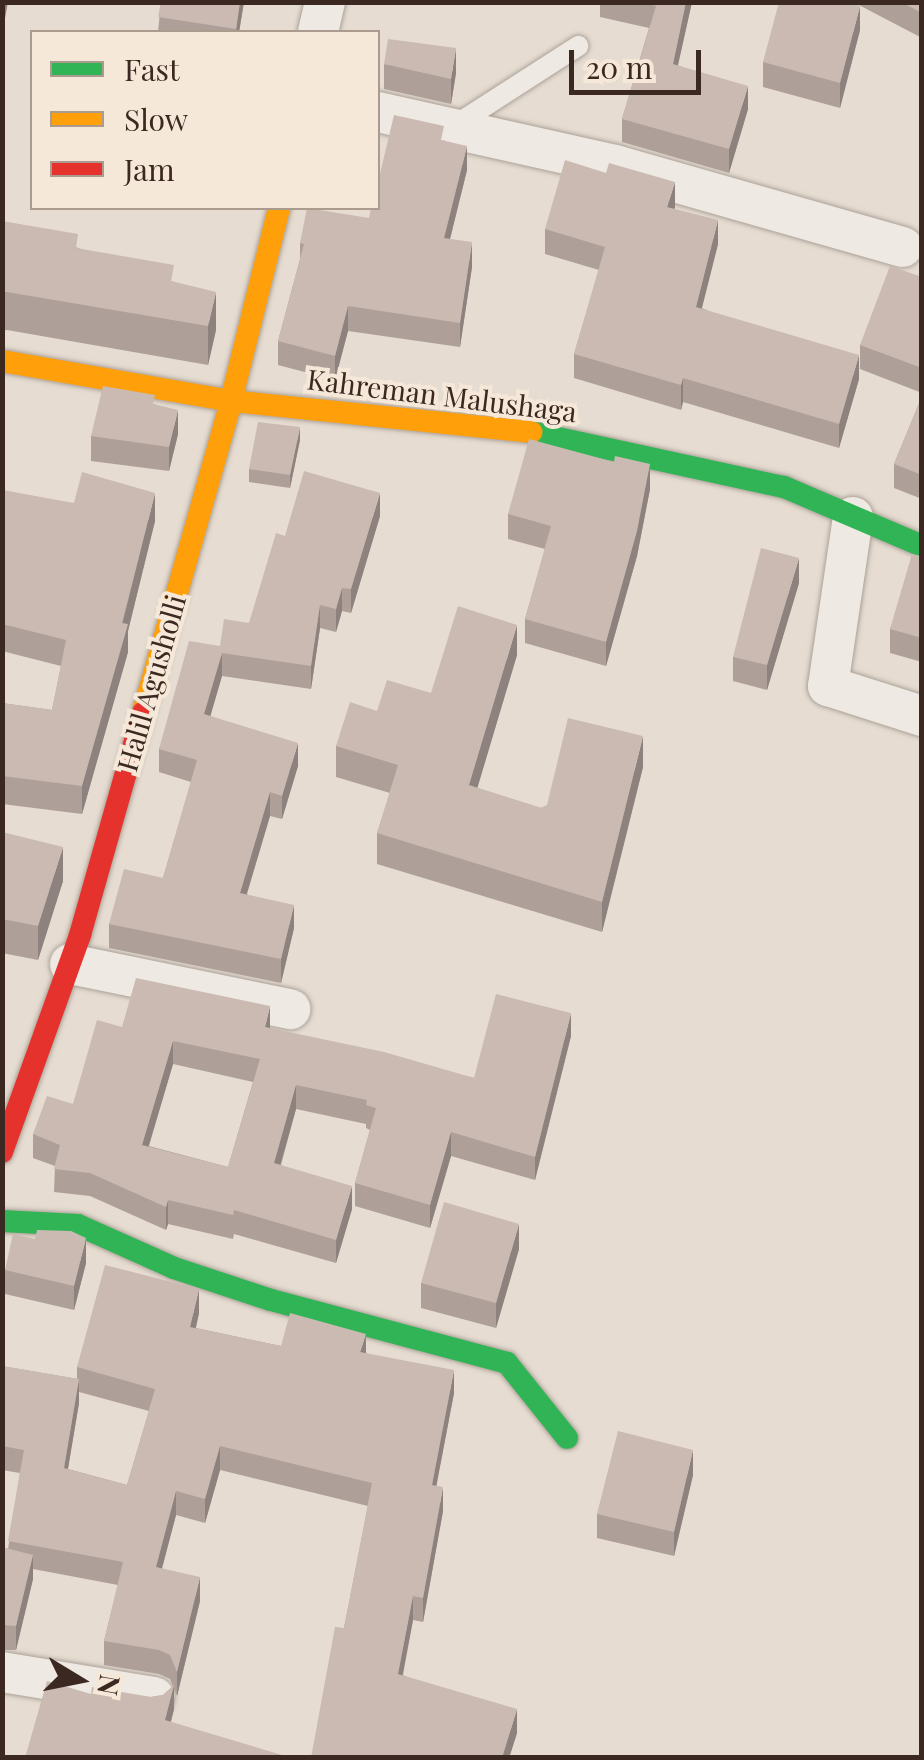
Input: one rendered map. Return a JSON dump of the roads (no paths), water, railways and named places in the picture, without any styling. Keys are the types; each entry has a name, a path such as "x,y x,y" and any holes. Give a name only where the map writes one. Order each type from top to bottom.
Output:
{"street":[{"path":"318,30 325,2"},
{"path":"380,112 615,165 903,248"},
{"name":"Halil Agusholli","path":"2,1152 70,964 231,402 279,210"},
{"name":"Kahreman Malushaga","path":"2,361 231,402 544,433 784,488 922,546"},
{"path":"853,517 828,686 922,716"},
{"path":"70,964 290,1009"},
{"path":"2,1221 78,1225 174,1268 272,1300 507,1363 567,1438"},
{"path":"2,1672 154,1697"}],"lane":[{"path":"451,128 578,46"}]}
